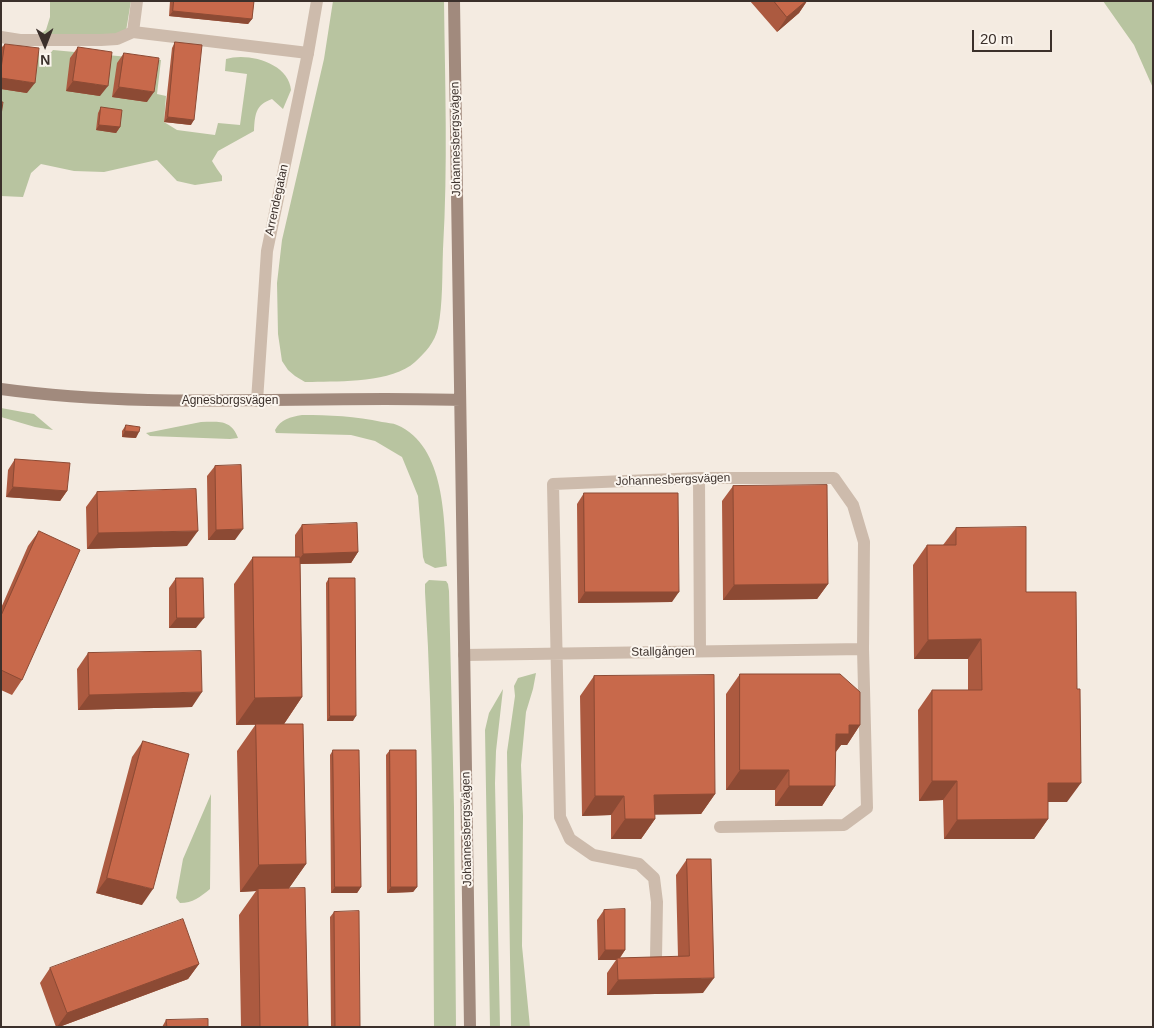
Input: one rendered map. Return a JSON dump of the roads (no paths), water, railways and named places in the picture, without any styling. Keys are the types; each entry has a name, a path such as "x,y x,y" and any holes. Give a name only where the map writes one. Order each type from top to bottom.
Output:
{"street":[{"path":"133,32 137,1"},
{"name":"Arrendegatan","path":"258,401 267,251 317,1"},
{"name":"Johannesbergsvägen","path":"454,1 470,1027"},
{"path":"1,37 20,40 101,40 117,39 133,32 308,53"},
{"name":"Agnesborgsvägen","path":"1,389 34,394 142,401 460,400"},
{"path":"699,478 700,651"},
{"name":"Johannesbergsvägen","path":"656,958 657,902 654,878 640,864 593,855 570,839 560,817 553,484 699,478 834,478 852,505 864,542 863,649 866,808 844,825 720,827"},
{"name":"Stallgången","path":"464,655 863,649"}]}
